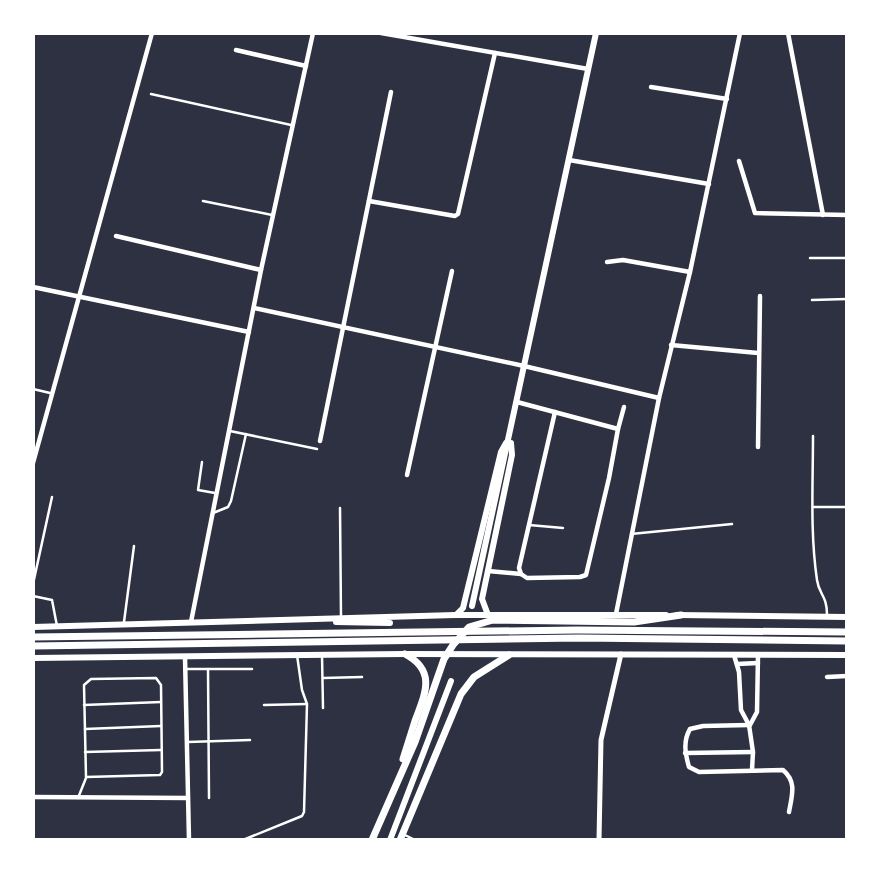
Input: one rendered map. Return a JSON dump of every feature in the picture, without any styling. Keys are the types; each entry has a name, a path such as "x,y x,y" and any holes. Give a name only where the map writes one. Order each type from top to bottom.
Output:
{"main road":[{"path":"472,606 596,33"},
{"path":"488,615 482,599 512,455 510,435"},
{"path":"454,615 463,608 500,453 510,435"},
{"path":"33,626 454,615 847,617"},
{"path":"372,840 415,742 444,659 469,627 493,620 634,622 681,615"},
{"path":"264,621 390,623"},
{"path":"33,636 577,630 847,632"},
{"path":"33,646 579,638 847,641"},
{"path":"398,780 426,686 422,666 405,654"},
{"path":"33,658 621,654 734,655 758,659 847,655"},
{"path":"402,837 461,694 474,677 509,655"},
{"path":"390,840 451,681"}],"street":[{"path":"33,464 152,33"},
{"path":"191,623 261,270 313,33"},
{"path":"381,33 588,69"},
{"path":"617,614 659,398 690,272 740,33"},
{"path":"788,33 823,215"},
{"path":"236,50 306,65"},
{"path":"369,201 457,215 495,53"},
{"path":"650,87 727,99"},
{"path":"320,440 391,92"},
{"path":"569,160 709,184"},
{"path":"739,161 755,214 847,215"},
{"path":"116,236 261,270"},
{"path":"607,262 623,260 690,272"},
{"path":"407,475 452,271"},
{"path":"33,287 249,332"},
{"path":"758,447 760,296"},
{"path":"254,308 659,398"},
{"path":"671,345 758,353"},
{"path":"517,402 618,429"},
{"path":"488,571 521,574 527,578 586,575 624,407"},
{"path":"521,574 519,568 555,412"},
{"path":"599,840 601,740 621,654"},
{"path":"734,655 741,710 749,725 753,752 752,771"},
{"path":"185,657 189,840"},
{"path":"737,664 758,659 757,712 749,725"},
{"path":"827,677 847,677"},
{"path":"749,725 702,726 690,729 686,735 685,753 689,767 699,772 783,770 791,777 793,785 789,812"},
{"path":"685,753 753,752"},
{"path":"33,797 188,798"}],"lane":[{"path":"151,94 293,125"},
{"path":"203,201 273,216"},
{"path":"810,258 847,258"},
{"path":"812,300 847,299"},
{"path":"33,389 53,394"},
{"path":"230,431 317,449"},
{"path":"213,513 228,507 231,502 246,434"},
{"path":"814,436 813,507 817,583 827,601 827,617"},
{"path":"202,462 198,490 217,494"},
{"path":"33,584 52,497"},
{"path":"813,507 847,507"},
{"path":"340,508 341,618"},
{"path":"631,534 732,524"},
{"path":"529,525 563,528"},
{"path":"123,625 134,546"},
{"path":"33,596 52,600 57,626"},
{"path":"322,655 323,708"},
{"path":"243,840 302,816 304,812 307,704 302,691 297,656"},
{"path":"186,668 252,669"},
{"path":"208,669 209,798"},
{"path":"322,678 362,677"},
{"path":"78,797 86,777 84,685 91,680 156,678 161,684 162,772 156,777 86,777"},
{"path":"84,705 161,702"},
{"path":"264,705 307,704"},
{"path":"85,729 161,726"},
{"path":"188,742 250,740"},
{"path":"85,752 161,750"},
{"path":"402,837 415,840"}]}
